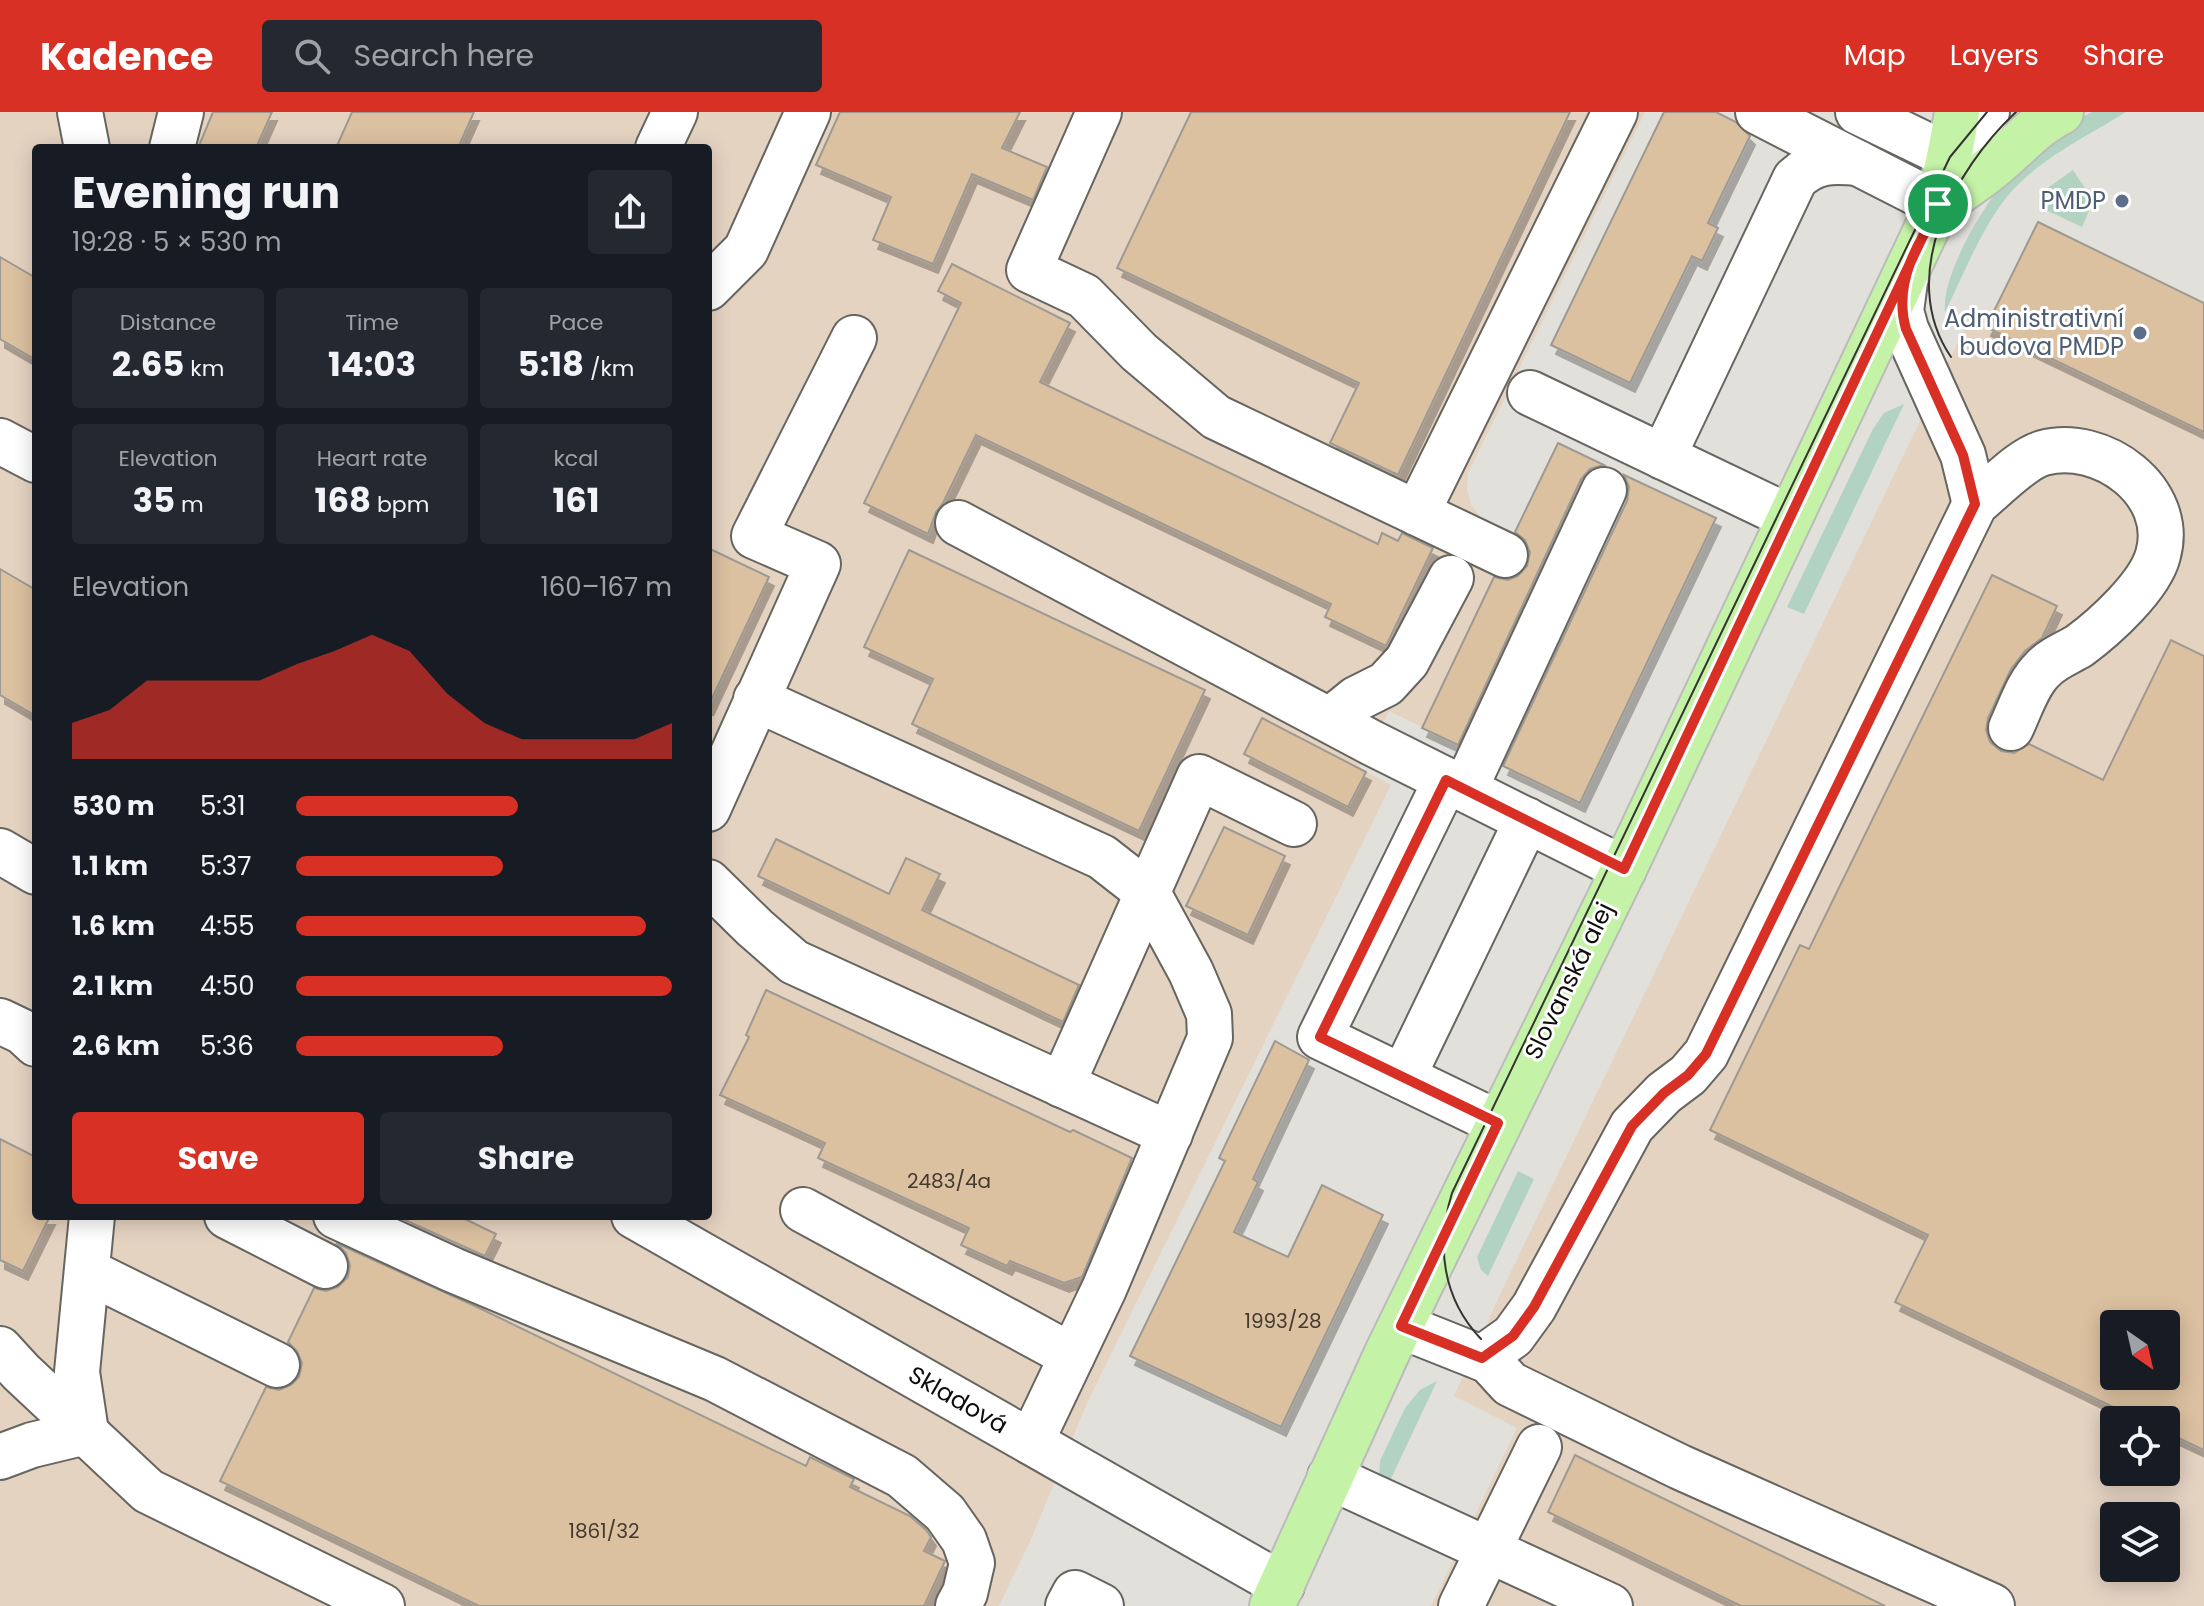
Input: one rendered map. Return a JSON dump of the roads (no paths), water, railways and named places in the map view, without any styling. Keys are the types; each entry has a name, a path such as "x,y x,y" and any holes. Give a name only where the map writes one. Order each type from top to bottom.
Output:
{"main road":[{"path":"1957,112 1968,165"},
{"name":"Slovanská alej","path":"1277,1596 1401,1326 1624,869 1936,212 1957,191 1968,165 2021,140 2061,112"}],"street":[{"path":"80,112 86,144"},
{"path":"173,144 181,112"},
{"path":"660,144 675,112"},
{"path":"712,284 746,250 808,112"},
{"path":"1099,112 1029,270 1084,296 1139,352 1216,417 1505,555"},
{"path":"1417,513 1615,112"},
{"path":"1758,112 1858,163 1936,212"},
{"path":"1858,112 1968,165 1987,112"},
{"path":"1663,457 1795,179 1819,163 1858,163"},
{"path":"1906,274 1901,311 1906,329 1963,455 1975,504"},
{"path":"712,800 818,564 754,536 854,338"},
{"path":"1530,393 1789,517"},
{"path":"0,441 32,458"},
{"path":"1482,1358 1513,1336 1534,1307 1632,1126 1664,1093 1688,1075 1706,1054 1975,504 2025,462 2041,453 2067,449 2091,452 2115,463 2134,478 2157,513 2161,528 2158,558 2138,590 2097,631 2043,668 2011,728"},
{"path":"1498,1123 1320,1037 1455,784 1604,490"},
{"path":"958,523 1330,720 1624,869"},
{"path":"1330,720 1356,699 1386,684 1407,661 1451,578"},
{"path":"756,699 1102,857 1148,893 1191,972 1209,1014 1210,1038 1104,1289 1031,1442"},
{"path":"1062,1085 1199,777 1294,824"},
{"path":"1403,1077 1527,820"},
{"path":"0,851 32,870"},
{"path":"712,886 794,962 1170,1134"},
{"path":"0,1021 23,1032 32,1040"},
{"path":"803,1210 1072,1356"},
{"path":"86,1432 77,1372 92,1220"},
{"path":"235,1220 325,1266"},
{"path":"345,1220 453,1270 715,1379 902,1476 945,1513 964,1540 972,1563 965,1593 958,1606"},
{"name":"Skladová","path":"641,1220 1031,1442 1277,1596"},
{"path":"87,1271 277,1365"},
{"path":"1401,1326 1489,1361 1510,1384 1680,1467 1992,1606"},
{"path":"0,1349 148,1491 382,1606"},
{"path":"0,1457 32,1445 86,1432"},
{"path":"1461,1606 1539,1447"},
{"path":"1330,1477 1610,1606"},
{"path":"1068,1606 1075,1593 1101,1606"}],"tram line":[{"path":"1481,1339 1458,1306 1446,1270 1444,1232 1452,1193 1950,157 1987,112"},
{"path":"1951,357 1935,326 1929,293 1931,259 1940,226 1954,194 1972,163 2016,112"}],"place":[{"name":"PMDP","path":"2122,201"},
{"name":"Administrativní budova PMDP","path":"2140,333"}]}
